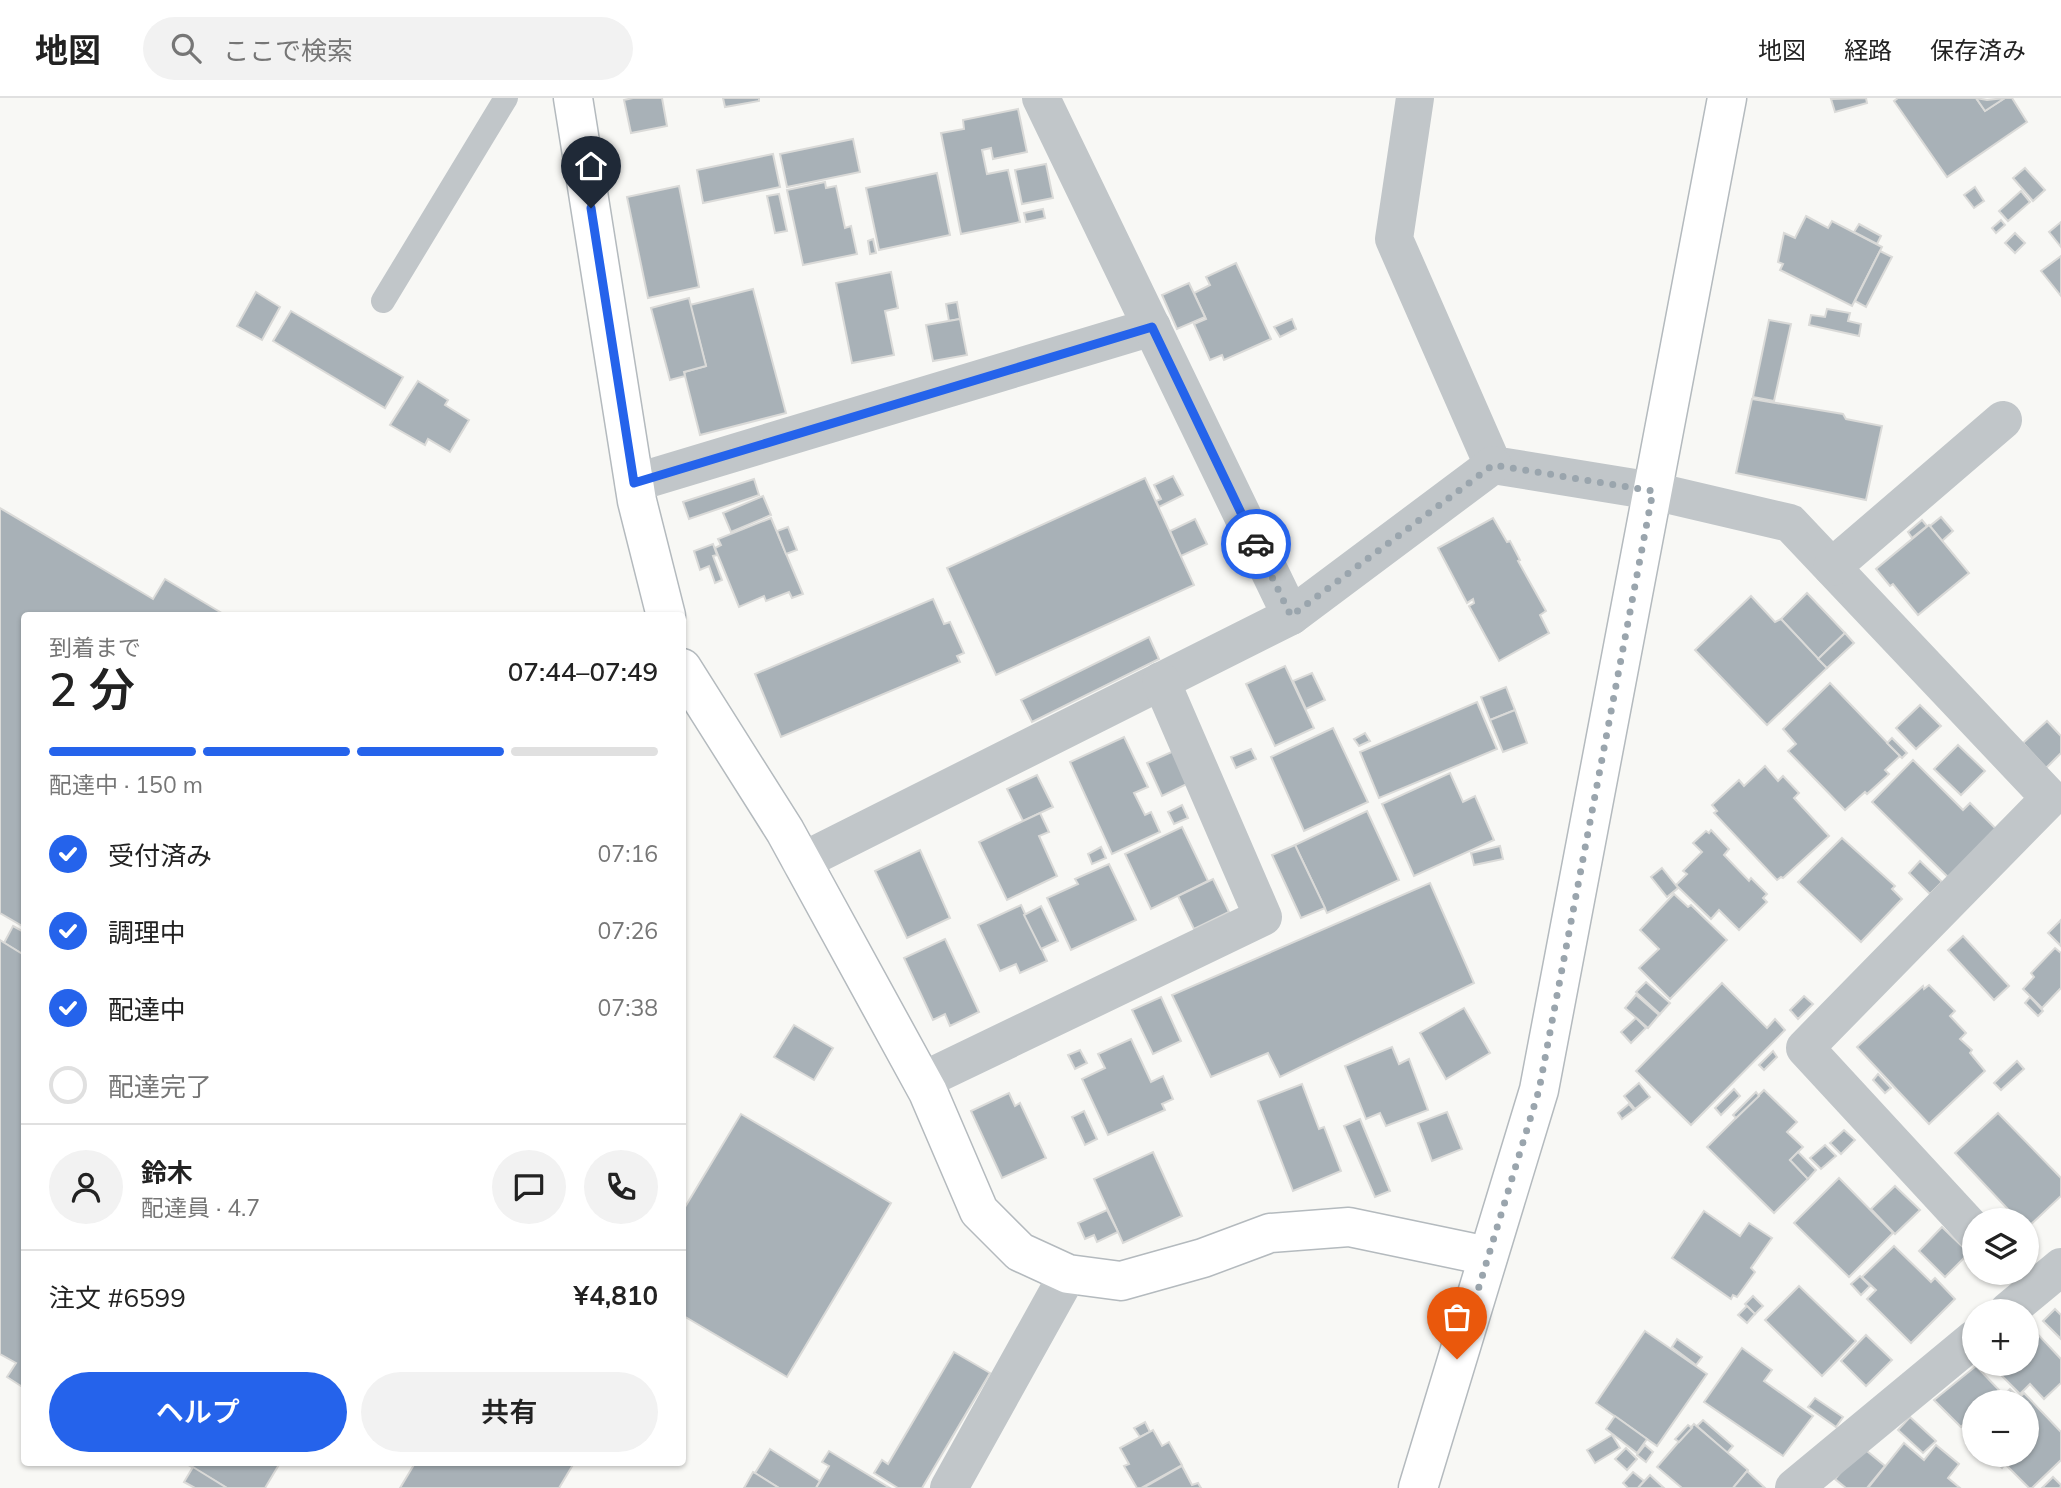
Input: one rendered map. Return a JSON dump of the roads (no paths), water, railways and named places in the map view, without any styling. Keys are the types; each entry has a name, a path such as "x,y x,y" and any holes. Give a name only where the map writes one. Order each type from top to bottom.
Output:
{"street":[{"path":"573,98 634,483 665,612"},
{"path":"1041,98 1291,616"},
{"path":"1415,98 1394,239 1493,465"},
{"path":"1419,1488 1539,1090 1727,98"},
{"path":"634,483 1152,327"},
{"path":"1832,567 2003,420"},
{"path":"801,862 1291,616 1493,465 1653,491 1790,523 2050,798 1805,1048 1962,1218"},
{"path":"686,674 785,831 922,1081 979,1211 1020,1252 1068,1273 1121,1281 1203,1258 1270,1233 1349,1227 1488,1256"},
{"path":"922,1081 1263,917 1161,681"},
{"path":"2017,1292 2061,1267"},
{"path":"949,1488 1068,1273"},
{"path":"1794,1488 1962,1349"}],"lane":[{"path":"383,301 506,98"}]}
